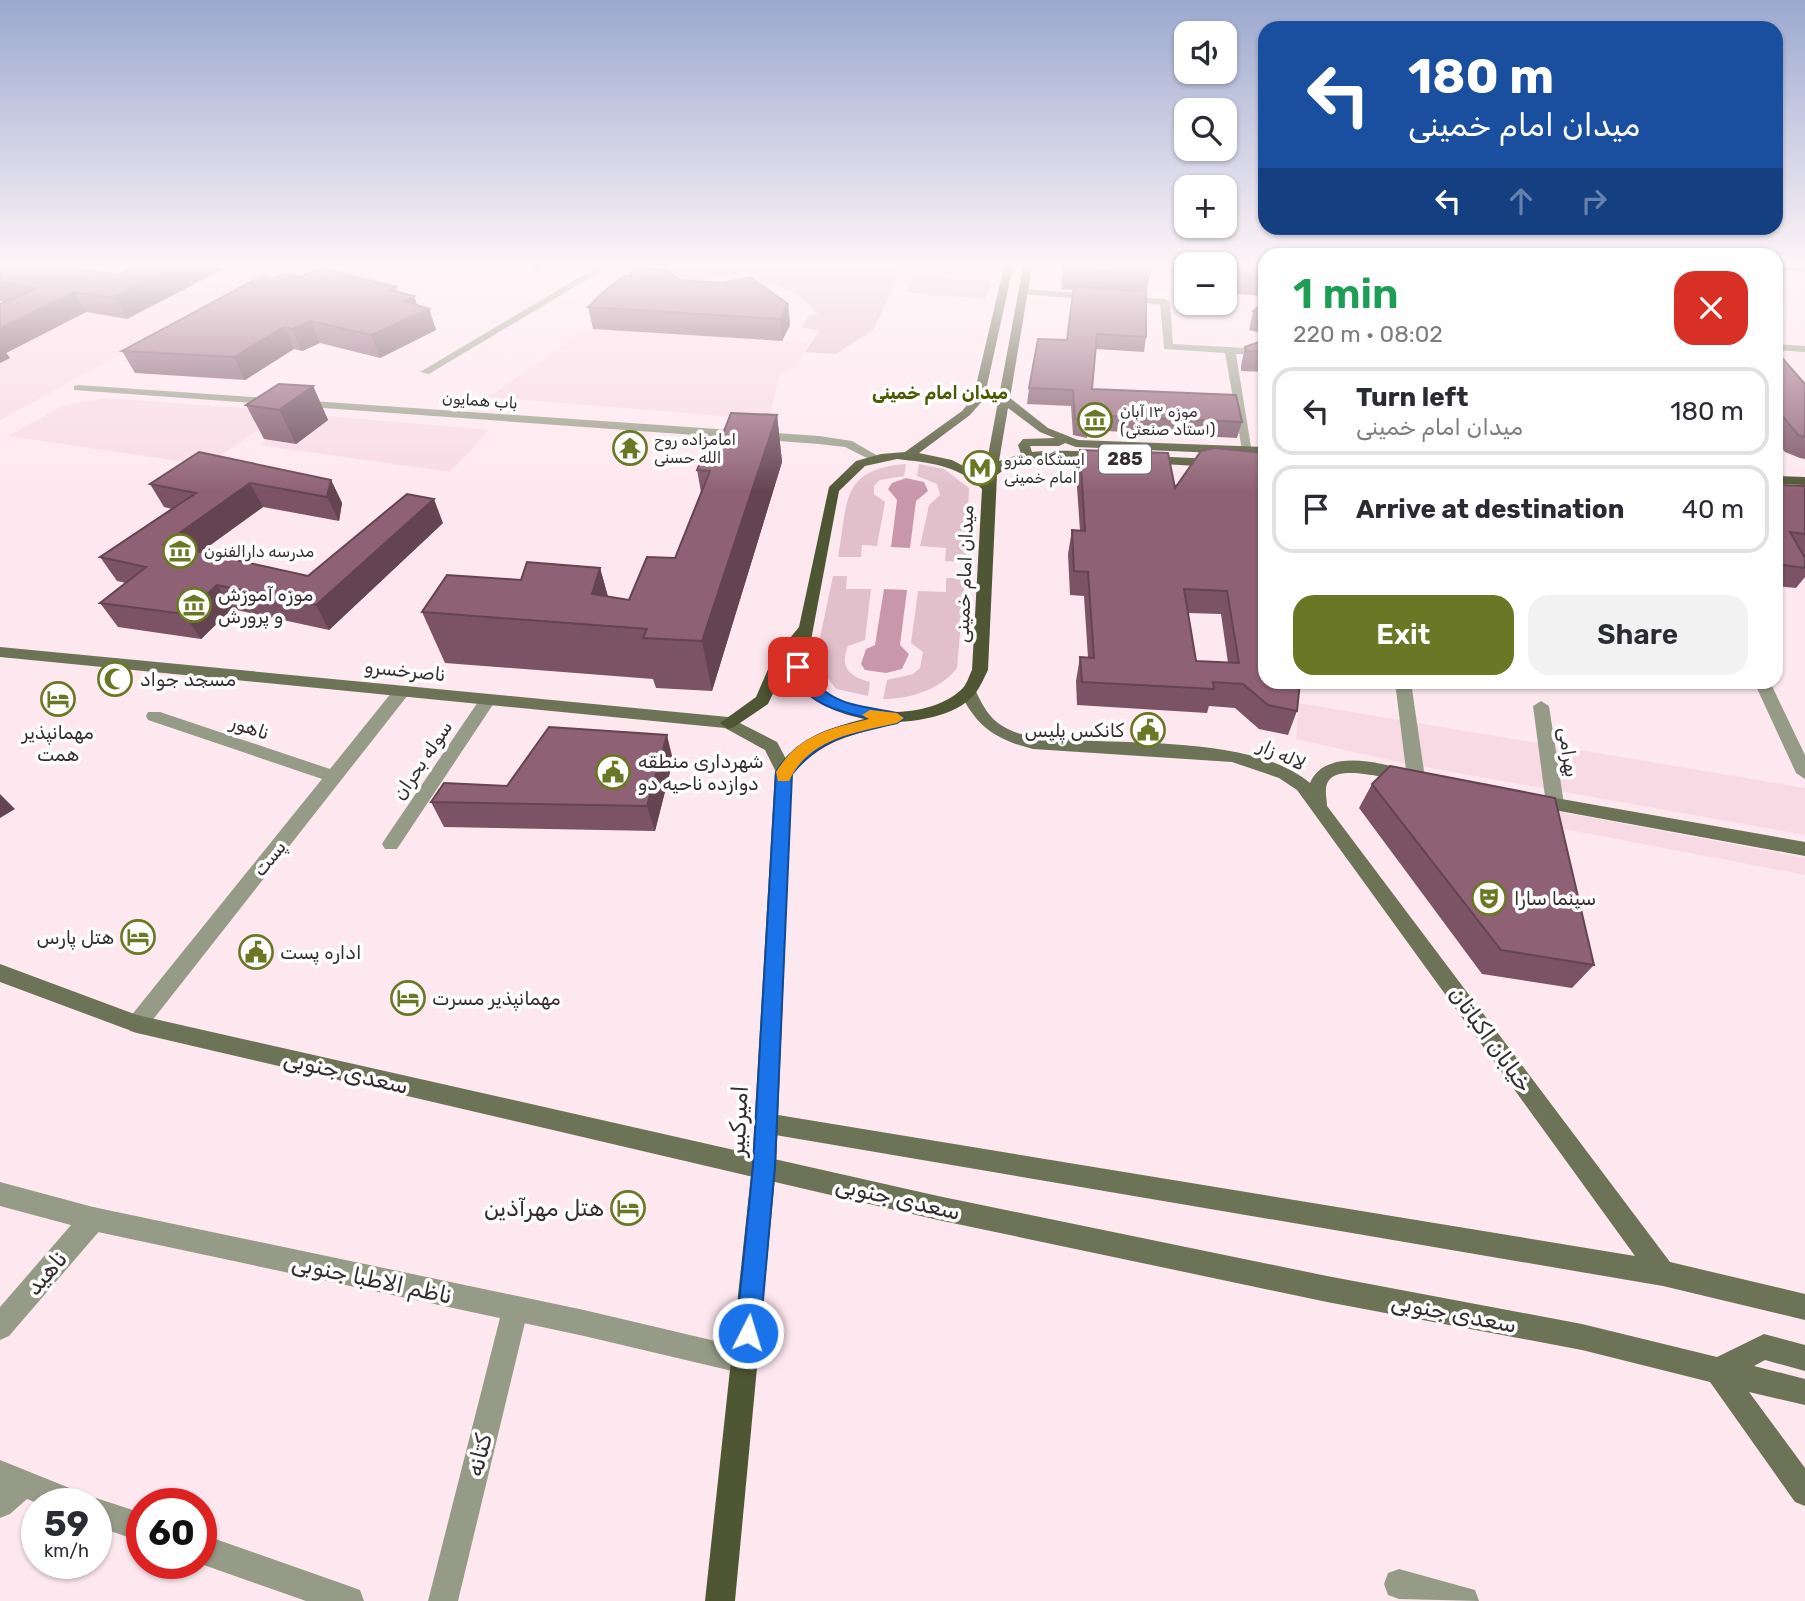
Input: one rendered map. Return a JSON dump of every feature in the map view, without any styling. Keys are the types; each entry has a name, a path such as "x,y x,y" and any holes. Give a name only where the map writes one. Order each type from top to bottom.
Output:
{"main road":[{"path":"906,457 966,413 978,399 991,342"},
{"path":"989,481 1014,342"},
{"name":"285","path":"1004,399 1044,430 1076,443 1258,451"},
{"path":"1028,456 1024,445 1027,442 1076,443"},
{"path":"1248,450 1250,465"},
{"name":"285","path":"989,481 1006,459 1028,456 1225,464"},
{"name":"میدان امام خمینی","path":"906,457 940,460 965,468 989,481 980,670 968,692 953,703 897,718 859,713 820,698 800,677 798,667 833,489 848,471 877,459 906,457"},
{"path":"1783,480 1805,481"},
{"path":"728,723 762,700 780,660 806,625"},
{"name":"ناصرخسرو","path":"0,652 728,723 771,746 784,772"},
{"name":"لاله زار","path":"968,692 987,722 1005,737 1032,743 1233,756 1285,774 1303,786 1319,806"},
{"path":"784,772 803,750 826,735 897,718"},
{"name":"لاله زار","path":"1319,806 1315,788 1318,778 1329,771 1350,765 1423,779"},
{"name":"امیرکبیر","path":"720,1601 764,1166 784,772"},
{"path":"1517,797 1805,849"},
{"name":"خیابان اکباتان","path":"1319,806 1663,1273"},
{"name":"سعدی جنوبی","path":"0,973 137,1024 938,1208 1327,1289 1582,1338 1805,1392"},
{"path":"766,1124 1663,1273 1805,1307"},
{"path":"1805,1357 1764,1346 1718,1371 1805,1492"}],"street":[{"path":"425,372 477,342"},
{"path":"1168,342 1168,347 1258,352"},
{"path":"1783,347 1805,349"},
{"path":"1230,351 1248,450"},
{"name":"باب همایون","path":"78,388 819,440 848,444 877,459"},
{"path":"1404,689 1423,779"},
{"path":"1765,689 1805,773"},
{"name":"پست","path":"137,1024 402,691"},
{"name":"سوله بحران","path":"391,844 488,700"},
{"name":"بهرامی","path":"1541,706 1555,804"},
{"name":"ناهور","path":"153,716 334,777"},
{"name":"ناظم الاطبا جنوبی","path":"0,1194 93,1219 745,1361"},
{"name":"ناهید","path":"0,1327 93,1219"},
{"name":"کتانه","path":"443,1601 514,1310"},
{"path":"0,1504 11,1480 32,1488"},
{"path":"217,1555 349,1601"},
{"path":"1399,1584 1464,1601"}],"shaded area":[{"path":"0,342 145,342 0,420"},
{"path":"568,342 810,342 797,366 779,377 769,420 489,397"},
{"path":"812,342 855,342 836,354 805,352"},
{"path":"105,398 285,411 207,465 8,436 64,405"},
{"path":"302,414 489,430 450,472 259,445"},
{"path":"906,464 904,476 880,480 874,486 874,494 885,502 877,546 862,545 861,557 838,557 847,505 858,481 885,467"},
{"path":"919,464 944,469 969,488 966,562 945,561 946,548 920,546 929,505 940,495 937,484 917,476"},
{"path":"906,478 924,482 928,491 916,501 910,548 891,547 897,500 888,489 892,483"},
{"path":"833,576 847,576 846,589 871,589 865,640 848,646 845,660 852,674 870,682 868,696 836,689 815,661"},
{"path":"946,578 965,578 957,668 942,682 924,692 883,699 887,680 913,674 920,668 923,652 911,643 918,591 946,592"},
{"path":"884,589 907,590 900,645 909,654 902,669 886,673 865,670 861,664 866,649 875,645"},
{"path":"1299,703 1805,788 1805,835 1402,763 1296,739"},
{"path":"1540,808 1805,858 1805,875 1543,825"}],"building":[{"path":"139,342 259,342 234,357 122,351"},
{"path":"1038,342 1096,342 1092,389 1236,395 1242,422 1090,415 1089,422 1075,419 1073,390 1029,388"},
{"path":"1258,342 1258,352 1246,351 1245,347"},
{"path":"1783,359 1805,384 1805,437 1798,435 1783,417"},
{"path":"279,384 313,386 279,410 246,405"},
{"path":"731,413 777,415 702,641 643,638 647,629 422,612 447,575 521,580 527,562 600,568 592,594 629,600 647,557 675,558 710,471 697,470 710,439 721,439"},
{"path":"1215,448 1258,452 1258,689 1299,689 1297,711 1268,705 1243,684 1213,682 1214,689 1082,682 1080,657 1094,658 1088,572 1074,571 1072,530 1085,531 1080,450 1168,453 1175,488 1201,451","holes":["1184,589 1227,591 1239,663 1196,661"]},
{"path":"199,452 331,480 327,497 250,483 164,544 308,576 407,494 434,499 316,605 217,585 184,614 100,603 146,567 100,557 196,493 150,484"},
{"path":"1783,485 1805,486 1805,534 1790,532 1805,558 1805,568 1783,565"},
{"path":"549,727 667,735 647,806 431,802 444,783 507,786"},
{"name":"سینما سارا","path":"1390,766 1555,798 1594,965 1501,950 1372,784"}],"slow traffic":[{"path":"784,777 784,772 803,750 826,735 850,727 897,718 870,715"}],"place":[{"name":"موزه ۱۳ آبان (استاد صنعتی)","path":"1095,420"},
{"name":"امامزاده روح الله حسنی","path":"630,448"},
{"name":"ایستگاه مترو امام خمینی","path":"980,468"},
{"name":"مدرسه دارالفنون","path":"180,551"},
{"name":"موزه آموزش و پرورش","path":"194,605"},
{"name":"مسجد جواد","path":"115,679"},
{"name":"مهمانپذیر همت","path":"58,699"},
{"name":"کانکس پلیس","path":"1148,730"},
{"name":"شهرداری منطقه دوازده ناحیه دو","path":"613,772"},
{"name":"سینما سارا","path":"1489,898"},
{"name":"هتل پارس","path":"138,937"},
{"name":"اداره پست","path":"256,952"},
{"name":"مهمانپذیر مسرت","path":"408,998"},
{"name":"هتل مهرآذین","path":"628,1208"}],"district":[{"name":"میدان امام خمینی","path":"940,393"}],"route":[{"path":"748,1333 764,1166 784,772 803,750 826,735 850,727 897,718 859,713 834,706 820,698 800,677 798,667"}]}
